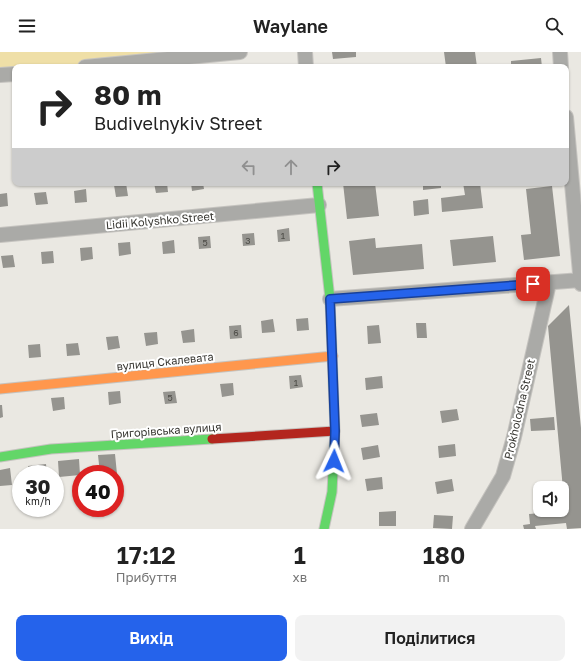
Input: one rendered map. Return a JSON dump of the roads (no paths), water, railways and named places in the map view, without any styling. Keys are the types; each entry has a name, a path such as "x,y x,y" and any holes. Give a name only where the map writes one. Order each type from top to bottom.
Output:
{"street":[{"path":"116,64 240,52"},
{"path":"305,52 306,64"},
{"path":"560,52 562,64"},
{"path":"0,75 12,74"},
{"path":"569,150 581,284"},
{"path":"317,186 330,299 335,431 332,492 324,529"},
{"name":"Lidii Kolyshko Street","path":"0,235 319,205"},
{"path":"330,299 581,280"},
{"name":"Prokholodna Street","path":"472,529 503,476 514,437 549,283"},
{"name":"вулиця Скалевата","path":"0,389 333,356"},
{"name":"Григорівська вулиця","path":"0,457 50,449 335,431"}]}
